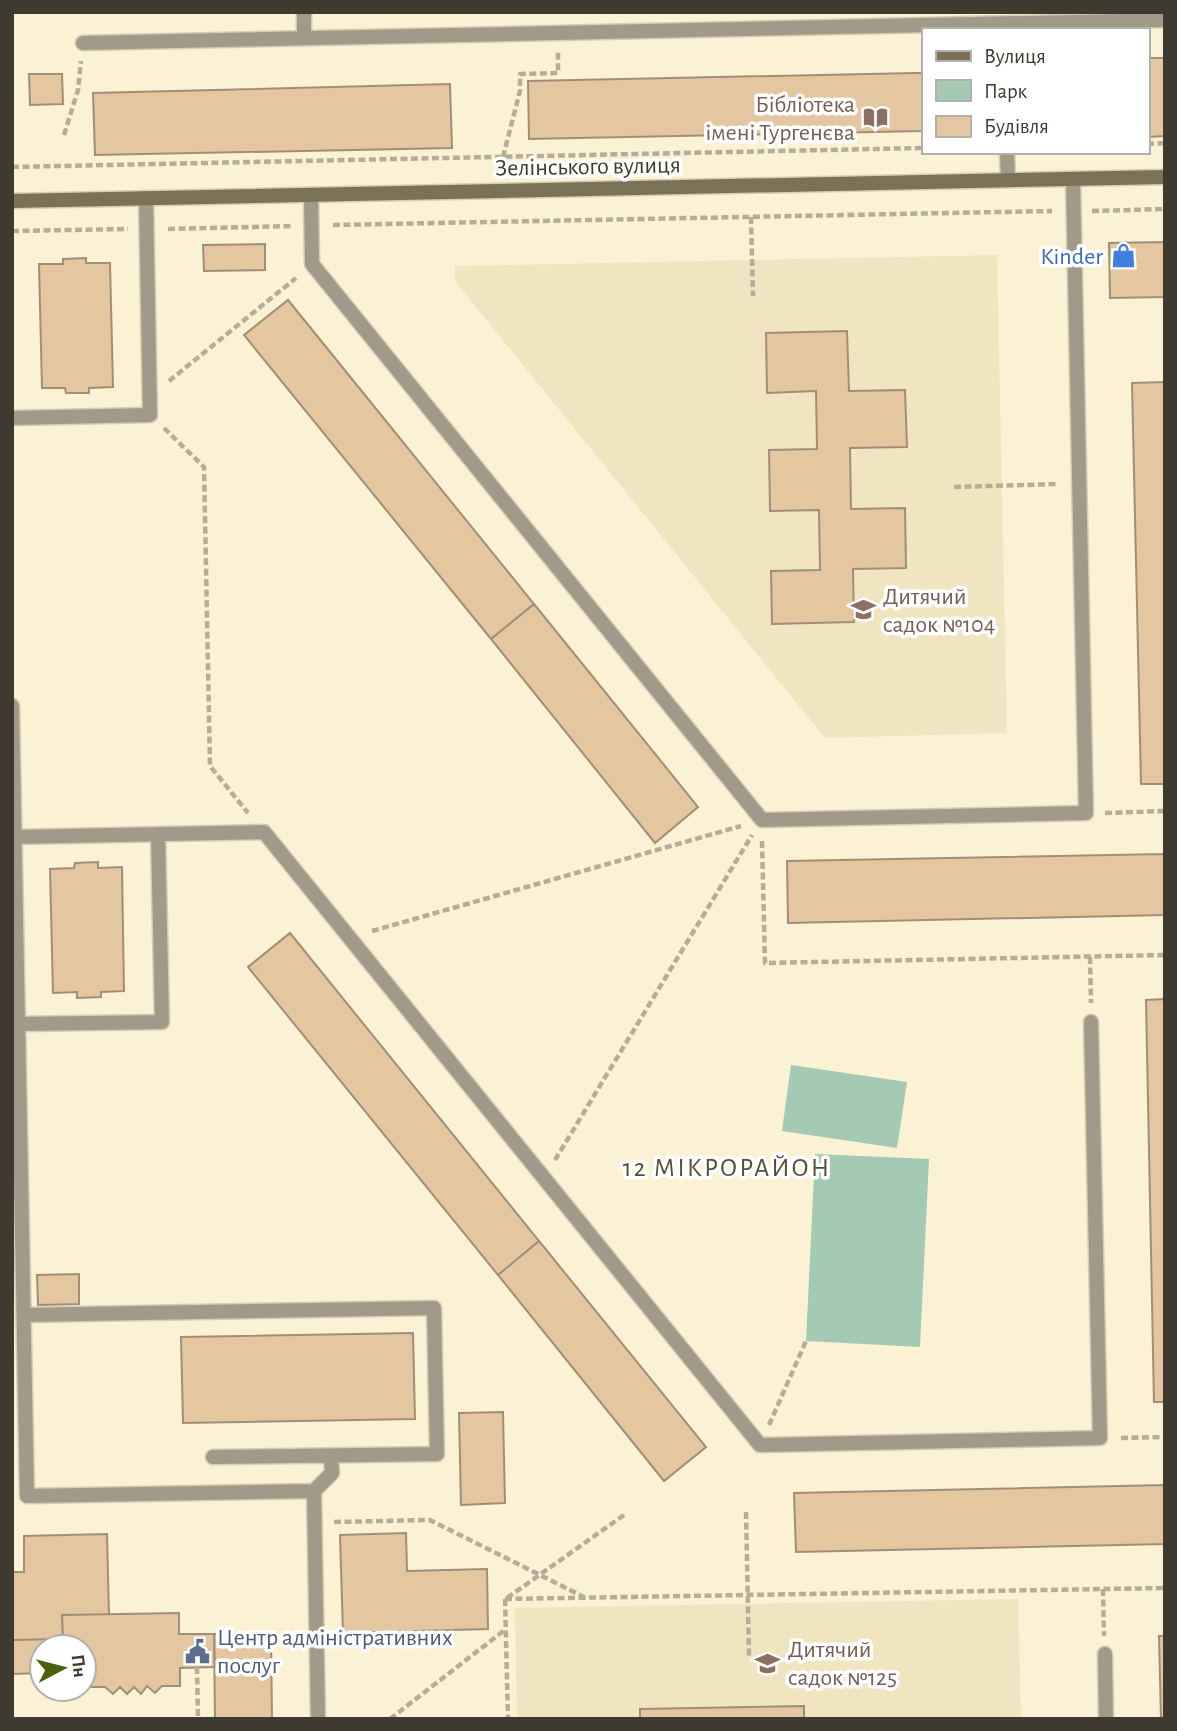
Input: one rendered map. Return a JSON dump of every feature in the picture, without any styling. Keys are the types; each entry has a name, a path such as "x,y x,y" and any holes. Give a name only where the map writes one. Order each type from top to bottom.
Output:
{"street":[{"name":"Зелінського вулиця","path":"12,201 1165,177"}],"lane":[{"path":"304,12 304,38"},
{"path":"83,43 1165,20"},
{"path":"1007,154 1008,180"},
{"path":"311,195 313,264 762,820 1086,813 1073,179"},
{"path":"12,418 150,415 146,198"},
{"path":"12,706 27,1496 314,1491 332,1473 331,1456"},
{"path":"15,837 264,832 760,1445 1100,1438 1091,1022"},
{"path":"18,1024 162,1022 158,834"},
{"path":"24,1315 434,1308 437,1454 213,1457"},
{"path":"314,1491 318,1719"},
{"path":"1105,1654 1106,1719"}],"path":[{"path":"64,135 78,90 83,43"},
{"path":"503,157 520,91 520,74 558,73"},
{"path":"12,167 922,148"},
{"path":"12,232 1165,209"},
{"path":"751,217 753,296"},
{"path":"150,397 313,264"},
{"path":"150,415 204,467 210,765 264,832"},
{"path":"954,487 1079,484"},
{"path":"1086,813 1165,811"},
{"path":"349,938 762,820"},
{"path":"762,820 765,963 1165,955"},
{"path":"544,1178 762,820"},
{"path":"1090,957 1091,1022"},
{"path":"760,1445 806,1341"},
{"path":"1100,1438 1165,1437"},
{"path":"746,1512 749,1656"},
{"path":"505,1599 624,1515"},
{"path":"315,1522 430,1520 584,1598"},
{"path":"505,1599 1165,1588"},
{"path":"1103,1589 1105,1654"},
{"path":"505,1599 508,1719"},
{"path":"390,1719 506,1629"},
{"path":"197,1667 198,1719"}],"shaded area":[{"name":"Дитячий садок №104","path":"997,255 1007,733 825,738 455,281 455,266"},
{"name":"Дитячий садок №125","path":"1018,1599 1021,1719 517,1719 515,1608"}],"green space":[{"path":"791,1065 907,1082 897,1148 782,1131"},
{"path":"815,1154 929,1159 920,1347 806,1341"}],"building":[{"path":"1149,58 1165,58 1165,136 1149,137"},
{"path":"922,73 922,131 529,139 528,81"},
{"path":"29,74 62,74 63,104 30,105"},
{"path":"450,84 452,148 95,155 93,93"},
{"path":"1165,242 1165,297 1110,298 1109,243"},
{"path":"265,244 265,270 204,271 203,245"},
{"path":"86,258 86,263 110,263 113,387 89,388 89,393 66,393 65,388 42,388 39,264 63,264 63,259"},
{"path":"288,300 534,604 491,639 244,335"},
{"path":"847,331 849,391 905,390 907,447 850,448 851,509 905,508 906,568 853,569 854,622 772,624 771,571 820,570 819,510 770,511 769,450 817,449 816,391 767,393 766,333"},
{"path":"1165,382 1165,784 1141,784 1132,383"},
{"path":"534,604 698,807 655,843 491,639"},
{"path":"1165,854 1165,915 788,923 787,861"},
{"path":"98,862 98,868 122,867 124,991 101,992 101,997 77,998 77,992 53,993 50,869 74,868 75,863"},
{"path":"290,933 539,1241 498,1275 248,967"},
{"path":"1165,999 1165,1402 1154,1402 1146,1000"},
{"path":"539,1241 706,1447 664,1481 498,1275"},
{"path":"79,1274 79,1304 38,1305 37,1275"},
{"path":"413,1333 415,1419 183,1423 181,1337"},
{"path":"503,1412 505,1503 461,1505 459,1413"},
{"path":"1165,1485 1165,1544 796,1552 794,1493"},
{"path":"406,1533 407,1571 487,1569 488,1629 343,1633 340,1535"},
{"path":"107,1534 109,1615 62,1615 63,1633 28,1633 28,1640 12,1640 12,1572 24,1572 24,1536"},
{"path":"179,1613 179,1634 214,1634 215,1667 180,1668 180,1686 162,1686 155,1693 147,1686 141,1694 134,1687 127,1694 120,1687 113,1694 105,1687 98,1687 98,1633 63,1633 62,1615"},
{"path":"271,1633 272,1719 215,1719 214,1634"},
{"path":"1159,1636 1165,1636 1165,1719 1161,1719"},
{"path":"12,1640 28,1640 28,1673 12,1674"},
{"path":"804,1706 804,1719 640,1719 640,1709"}],"place":[{"name":"Бібліотека імені Тургенєва","path":"875,118"},
{"name":"Kinder","path":"1123,256"},
{"name":"Дитячий садок №104","path":"863,610"},
{"name":"Центр адміністративних послуг","path":"197,1651"},
{"name":"Дитячий садок №125","path":"768,1663"}],"district":[{"name":"12 МІКРОРАЙОН","path":"727,1167"}]}
